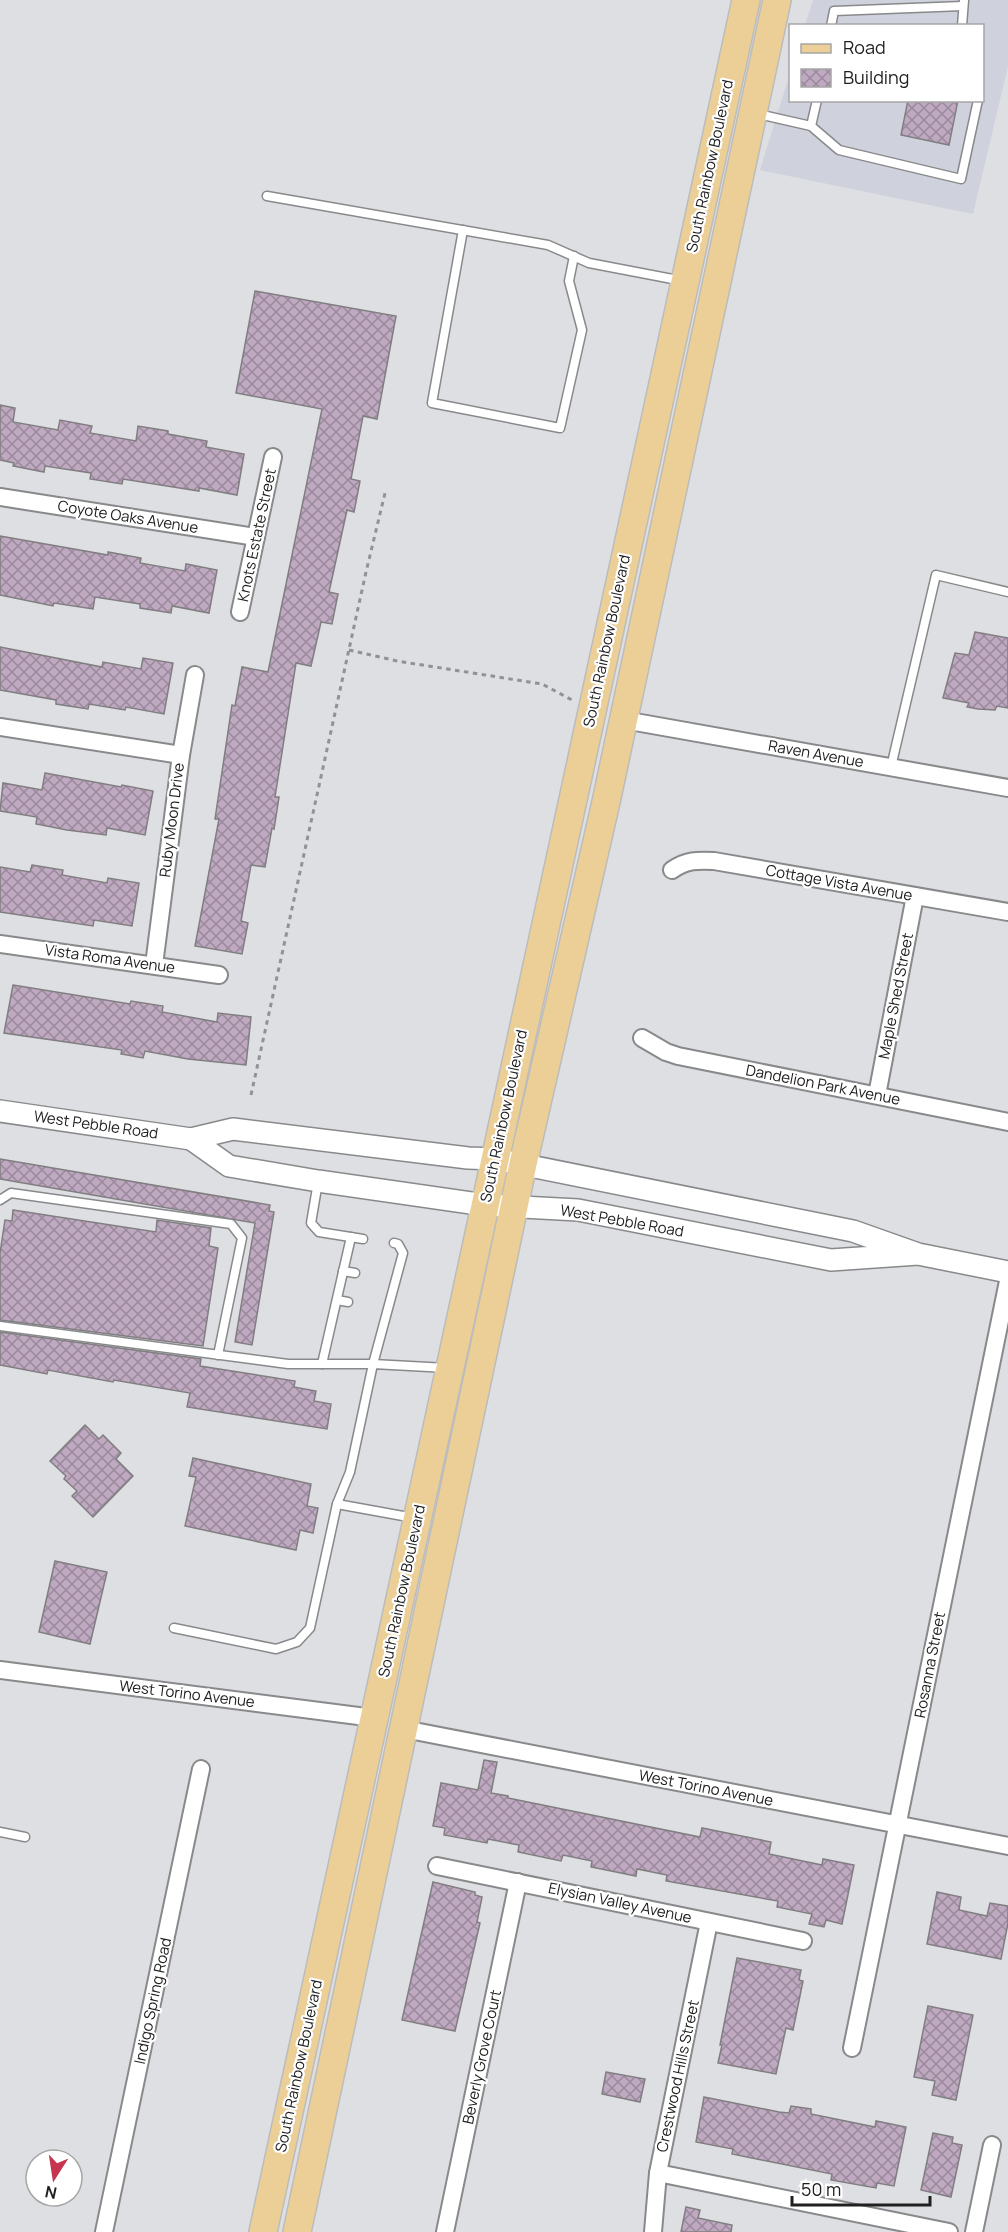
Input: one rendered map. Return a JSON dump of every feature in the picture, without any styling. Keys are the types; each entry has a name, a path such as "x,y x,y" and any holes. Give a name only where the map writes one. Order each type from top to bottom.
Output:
{"main road":[{"name":"South Rainbow Boulevard","path":"263,2232 746,0"},
{"name":"South Rainbow Boulevard","path":"297,2232 523,1164 624,720 777,0"},
{"path":"610,630 622,647 612,701 616,716 624,720"},
{"path":"592,711 602,723 602,735 593,780 606,802"},
{"path":"404,1729 399,1670 416,1584 415,1529"},
{"path":"374,1718 380,1756 371,1813 380,1841"},
{"path":"280,2232 293,2170 290,2108"}],"street":[{"name":"Knots Estate Street","path":"240,612 273,457"},
{"name":"Coyote Oaks Avenue","path":"0,497 256,537"},
{"name":"Ruby Moon Drive","path":"154,965 181,755 195,675"},
{"name":"Raven Avenue","path":"624,720 1008,788"},
{"path":"0,727 181,755"},
{"name":"Cottage Vista Avenue","path":"672,870 681,864 696,860 714,861 1008,912"},
{"name":"Maple Shed Street","path":"877,1095 915,896"},
{"name":"Vista Roma Avenue","path":"0,944 219,975"},
{"name":"Dandelion Park Avenue","path":"642,1038 678,1056 1008,1122"},
{"name":"West Pebble Road","path":"0,1111 191,1139 233,1129 468,1158 495,1159 853,1231 918,1254 1008,1272"},
{"name":"West Pebble Road","path":"191,1139 229,1166 318,1181 485,1205 578,1210 831,1260 918,1254"},
{"name":"Rosanna Street","path":"852,2048 1008,1281"},
{"name":"West Torino Avenue","path":"0,1670 374,1718"},
{"name":"West Torino Avenue","path":"404,1729 1008,1846"},
{"name":"Indigo Spring Road","path":"104,2232 201,1769"},
{"name":"Elysian Valley Avenue","path":"437,1866 803,1941"},
{"name":"Beverly Grove Court","path":"445,2232 518,1882"},
{"name":"Crestwood Hills Street","path":"653,2232 658,2173 709,1922"},
{"path":"974,2232 992,2145"},
{"path":"658,2173 949,2232"}],"lane":[{"path":"831,24 834,10 963,3 962,24"},
{"path":"812,126 817,102"},
{"path":"753,113 812,126 839,150 961,179 978,102"},
{"path":"267,196 548,245 589,263 686,282"},
{"path":"463,230 432,403 560,428 582,330 569,281 574,256"},
{"path":"891,767 936,575 1008,592"},
{"path":"318,1181 311,1223 320,1232 363,1239"},
{"path":"0,1200 11,1193 231,1224 242,1238 218,1355"},
{"path":"322,1364 351,1237"},
{"path":"174,1628 276,1649 297,1642 310,1628 337,1504 350,1472 392,1281 404,1253 398,1244 394,1244"},
{"path":"343,1271 355,1273"},
{"path":"337,1300 348,1302"},
{"path":"0,1326 288,1364 373,1364 450,1368"},
{"path":"337,1504 415,1529"},
{"path":"0,1832 25,1837"}],"path":[{"path":"251,1095 386,489"},
{"path":"349,650 397,661 542,684 592,711"}],"shaded area":[{"path":"813,0 1008,0 1008,66 973,214 760,170 789,76 789,102 984,102 984,24 805,24"}],"building":[{"path":"908,102 958,102 949,145 901,135"},
{"path":"255,291 396,316 377,419 363,416 351,479 360,481 354,512 347,510 329,592 338,594 332,624 321,622 311,666 296,663 275,797 279,797 274,829 272,828 265,867 251,865 241,921 248,923 242,954 195,946 219,819 215,819 232,705 235,706 242,667 268,672 322,409 236,393"},
{"path":"0,405 15,408 13,422 58,430 60,420 92,426 90,433 136,441 138,426 207,441 206,447 244,454 237,495 123,479 122,484 90,479 91,473 45,466 44,472 13,466 14,463 0,460"},
{"path":"0,536 108,555 108,552 141,558 140,563 185,571 186,564 217,570 209,613 172,606 171,613 140,608 140,604 95,597 93,609 54,603 53,606 0,595"},
{"path":"975,632 1008,638 1008,708 997,706 995,710 978,709 967,707 969,703 943,698 955,653 969,655"},
{"path":"0,647 102,667 103,662 141,669 143,658 173,663 164,714 126,707 125,710 89,704 88,709 56,704 56,700 0,690"},
{"path":"45,773 153,791 145,835 107,828 106,835 67,830 36,824 37,817 0,811 3,783 42,790"},
{"path":"32,865 63,870 62,875 107,883 108,878 139,883 132,926 94,920 93,926 0,912 0,867 30,872"},
{"path":"13,985 130,1004 131,1001 163,1006 162,1012 217,1022 218,1013 251,1017 246,1065 188,1059 145,1051 143,1058 121,1054 122,1050 4,1033"},
{"path":"0,1159 270,1205 269,1211 274,1212 252,1345 235,1342 255,1223 0,1179"},
{"path":"13,1210 156,1232 157,1220 211,1228 209,1246 218,1248 203,1346 0,1320 0,1253 5,1220 12,1221"},
{"path":"0,1332 201,1359 200,1366 295,1381 294,1387 316,1391 314,1401 331,1404 327,1429 187,1407 190,1393 48,1370 47,1374 0,1365"},
{"path":"85,1425 99,1439 103,1435 121,1453 116,1459 133,1476 93,1517 72,1496 77,1491 64,1479 66,1476 50,1461"},
{"path":"193,1458 311,1484 307,1506 318,1508 313,1533 300,1530 296,1550 185,1526 196,1477 189,1476"},
{"path":"55,1561 107,1572 90,1644 39,1632"},
{"path":"484,1760 497,1762 491,1793 508,1796 508,1798 700,1837 702,1828 771,1842 769,1854 822,1865 823,1859 854,1865 842,1924 826,1920 824,1927 809,1924 812,1914 777,1907 778,1901 666,1881 667,1875 637,1869 636,1876 591,1867 592,1861 563,1855 561,1861 518,1852 519,1845 488,1839 487,1843 444,1835 445,1828 433,1826 441,1783 478,1790"},
{"path":"433,1882 475,1892 475,1895 482,1897 477,1922 480,1923 455,2031 402,2020"},
{"path":"937,1892 961,1897 959,1910 987,1916 990,1903 1008,1906 1008,1923 1001,1959 927,1944"},
{"path":"737,1958 801,1970 799,1980 803,1981 793,2030 786,2028 776,2074 718,2063"},
{"path":"928,2006 973,2015 956,2100 932,2095 935,2081 914,2077"},
{"path":"606,2072 645,2079 640,2102 602,2094"},
{"path":"704,2097 779,2112 789,2113 791,2106 811,2109 811,2114 875,2127 876,2121 906,2127 894,2186 877,2183 876,2188 831,2180 832,2174 732,2154 733,2149 696,2142"},
{"path":"933,2133 953,2137 952,2143 962,2145 951,2197 921,2190"},
{"path":"686,2207 700,2210 698,2218 732,2225 731,2232 681,2232"}]}
